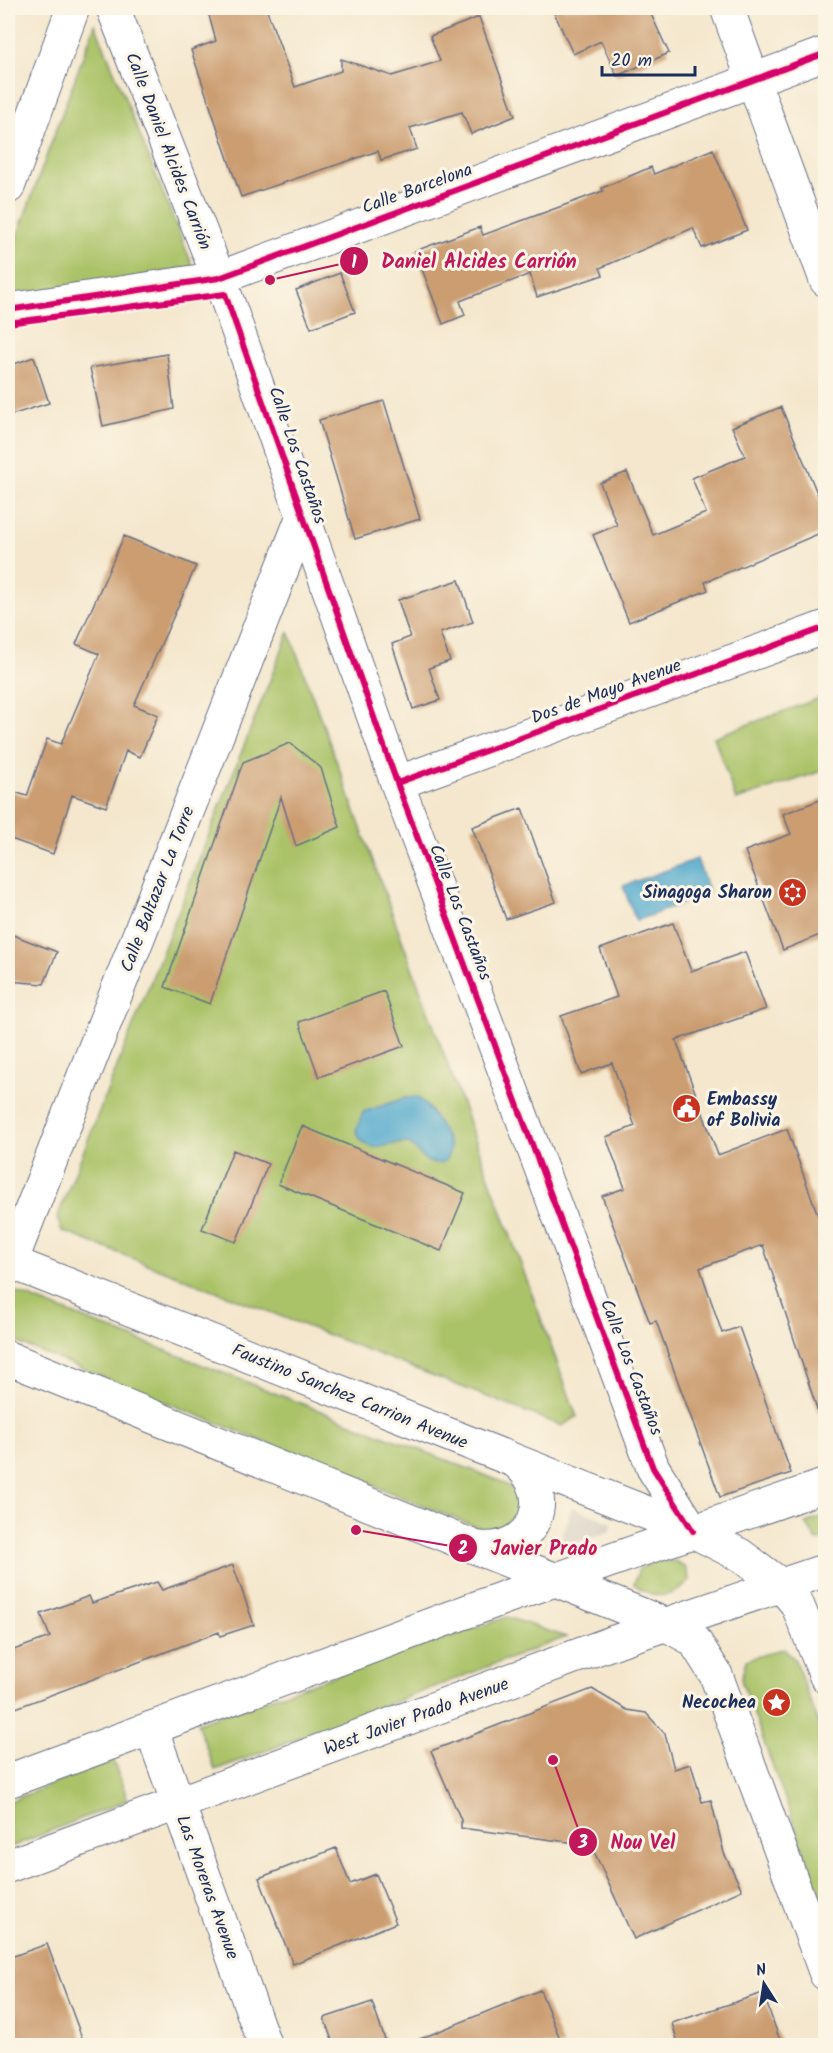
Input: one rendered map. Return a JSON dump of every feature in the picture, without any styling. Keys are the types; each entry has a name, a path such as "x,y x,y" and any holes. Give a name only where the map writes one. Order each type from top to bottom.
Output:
{"street":[{"path":"8,187 73,8"},
{"name":"Calle Daniel Alcides Carrión","path":"113,8 222,286"},
{"path":"727,8 825,280"},
{"name":"Calle Barcelona","path":"8,310 222,286 825,52"},
{"name":"Calle Los Castaños","path":"222,286 397,783 653,1467 693,1531"},
{"name":"Calle Baltazar La Torre","path":"9,1261 303,516"},
{"name":"Dos de Mayo Avenue","path":"397,783 825,627"},
{"name":"Faustino Sanchez Carrion Avenue","path":"9,1261 693,1531 740,1555 782,1586"},
{"path":"8,1358 556,1579 667,1625 694,1640 716,1676 825,1974"},
{"path":"480,1548 505,1547 515,1542 532,1525 538,1505 534,1484 530,1475 515,1461"},
{"path":"8,1781 556,1579 825,1485"},
{"name":"West Javier Prado Avenue","path":"8,1866 667,1625 825,1570"},
{"path":"782,1586 797,1604 825,1676"},
{"name":"Las Moreras Avenue","path":"151,1728 265,2046"}],"shaded area":[{"path":"572,1507 613,1523 609,1532 558,1549"}],"green space":[{"path":"95,24 193,267 8,302 8,261"},
{"path":"289,632 577,1417 562,1426 62,1231 57,1218"},
{"path":"825,696 825,770 736,800 714,737"},
{"path":"8,1289 500,1481 519,1493 523,1516 509,1531 489,1532 8,1339"},
{"path":"825,1516 825,1538 817,1541 806,1523"},
{"path":"657,1561 675,1561 685,1567 690,1581 676,1591 663,1596 649,1593 634,1584 639,1569"},
{"path":"507,1617 566,1637 215,1770 197,1723"},
{"path":"784,1648 795,1660 825,1741 825,1907 741,1680 746,1660"},
{"path":"113,1760 128,1800 8,1848 8,1802"}],"water":[{"path":"697,859 709,893 636,921 623,886"},
{"path":"417,1097 430,1111 450,1146 444,1162 438,1164 428,1161 408,1143 371,1147 360,1139 356,1130 363,1112 405,1098"}],"building":[{"path":"207,8 266,8 295,87 341,71 341,59 392,76 440,61 430,36 479,17 515,116 471,134 462,112 410,128 417,149 381,160 378,151 241,197 191,50 216,41"},
{"path":"552,8 648,8 669,53 617,76 601,41 573,54"},
{"path":"713,149 747,230 702,248 693,228 600,268 603,275 537,297 530,274 460,301 465,315 443,324 415,251 480,227 483,235 603,191 602,188 651,167 654,174"},
{"path":"340,273 355,312 311,328 296,290"},
{"path":"167,354 174,409 103,426 90,368"},
{"path":"34,357 49,403 8,416 8,366"},
{"path":"384,401 420,519 355,539 319,420"},
{"path":"781,407 825,512 825,531 705,582 708,590 629,622 593,535 617,525 600,483 627,472 653,535 706,513 692,478 745,456 732,427"},
{"path":"124,536 196,566 134,705 158,715 140,757 126,751 106,807 72,795 53,854 8,838 8,790 27,796 47,739 61,744 99,654 76,644"},
{"path":"459,580 473,622 440,633 450,661 429,668 440,700 413,709 392,644 410,637 398,600"},
{"path":"290,743 321,768 340,827 296,846 281,797 210,1004 165,987 243,762"},
{"name":"Sinagoga Sharon","path":"825,798 825,933 783,950 745,851 791,834 783,814"},
{"path":"522,808 556,902 506,919 472,827"},
{"path":"673,923 691,971 745,952 766,1009 676,1040 718,1155 787,1129 825,1235 825,1423 822,1424 763,1245 700,1268 722,1333 739,1327 791,1473 720,1497 656,1321 650,1323 602,1196 625,1188 606,1137 635,1126 612,1063 581,1074 561,1016 617,997 600,949"},
{"path":"8,933 57,952 44,984 8,981"},
{"path":"384,991 404,1046 319,1077 299,1022"},
{"path":"302,1126 465,1193 441,1251 278,1184"},
{"path":"233,1150 268,1164 236,1242 202,1229"},
{"path":"233,1565 254,1625 220,1636 219,1632 8,1711 8,1652 50,1637 41,1614 89,1596 92,1603 157,1582 162,1590"},
{"path":"592,1689 627,1710 646,1713 665,1734 674,1769 691,1764 702,1802 711,1800 724,1853 742,1890 634,1939 591,1845 461,1828 461,1820 431,1751"},
{"path":"336,1848 350,1884 376,1874 396,1923 293,1964 259,1878"},
{"path":"47,1944 85,2046 8,2046 8,1958"},
{"path":"540,1990 563,2046 405,2045"},
{"path":"763,1993 782,2046 679,2046 672,2023"},
{"path":"372,2002 387,2046 334,2046 324,2018"}],"cycle path":[{"path":"8,310 219,278 826,53"},
{"path":"8,323 225,294 397,783 653,1468 693,1531"},
{"path":"397,783 826,627"}],"place":[{"name":"Daniel Alcides Carrión","path":"270,280"},
{"name":"Sinagoga Sharon","path":"793,892"},
{"name":"Embassy of Bolivia","path":"686,1109"},
{"name":"Javier Prado","path":"356,1530"},
{"name":"Necochea","path":"777,1702"},
{"name":"Nou Vel","path":"553,1760"}]}
